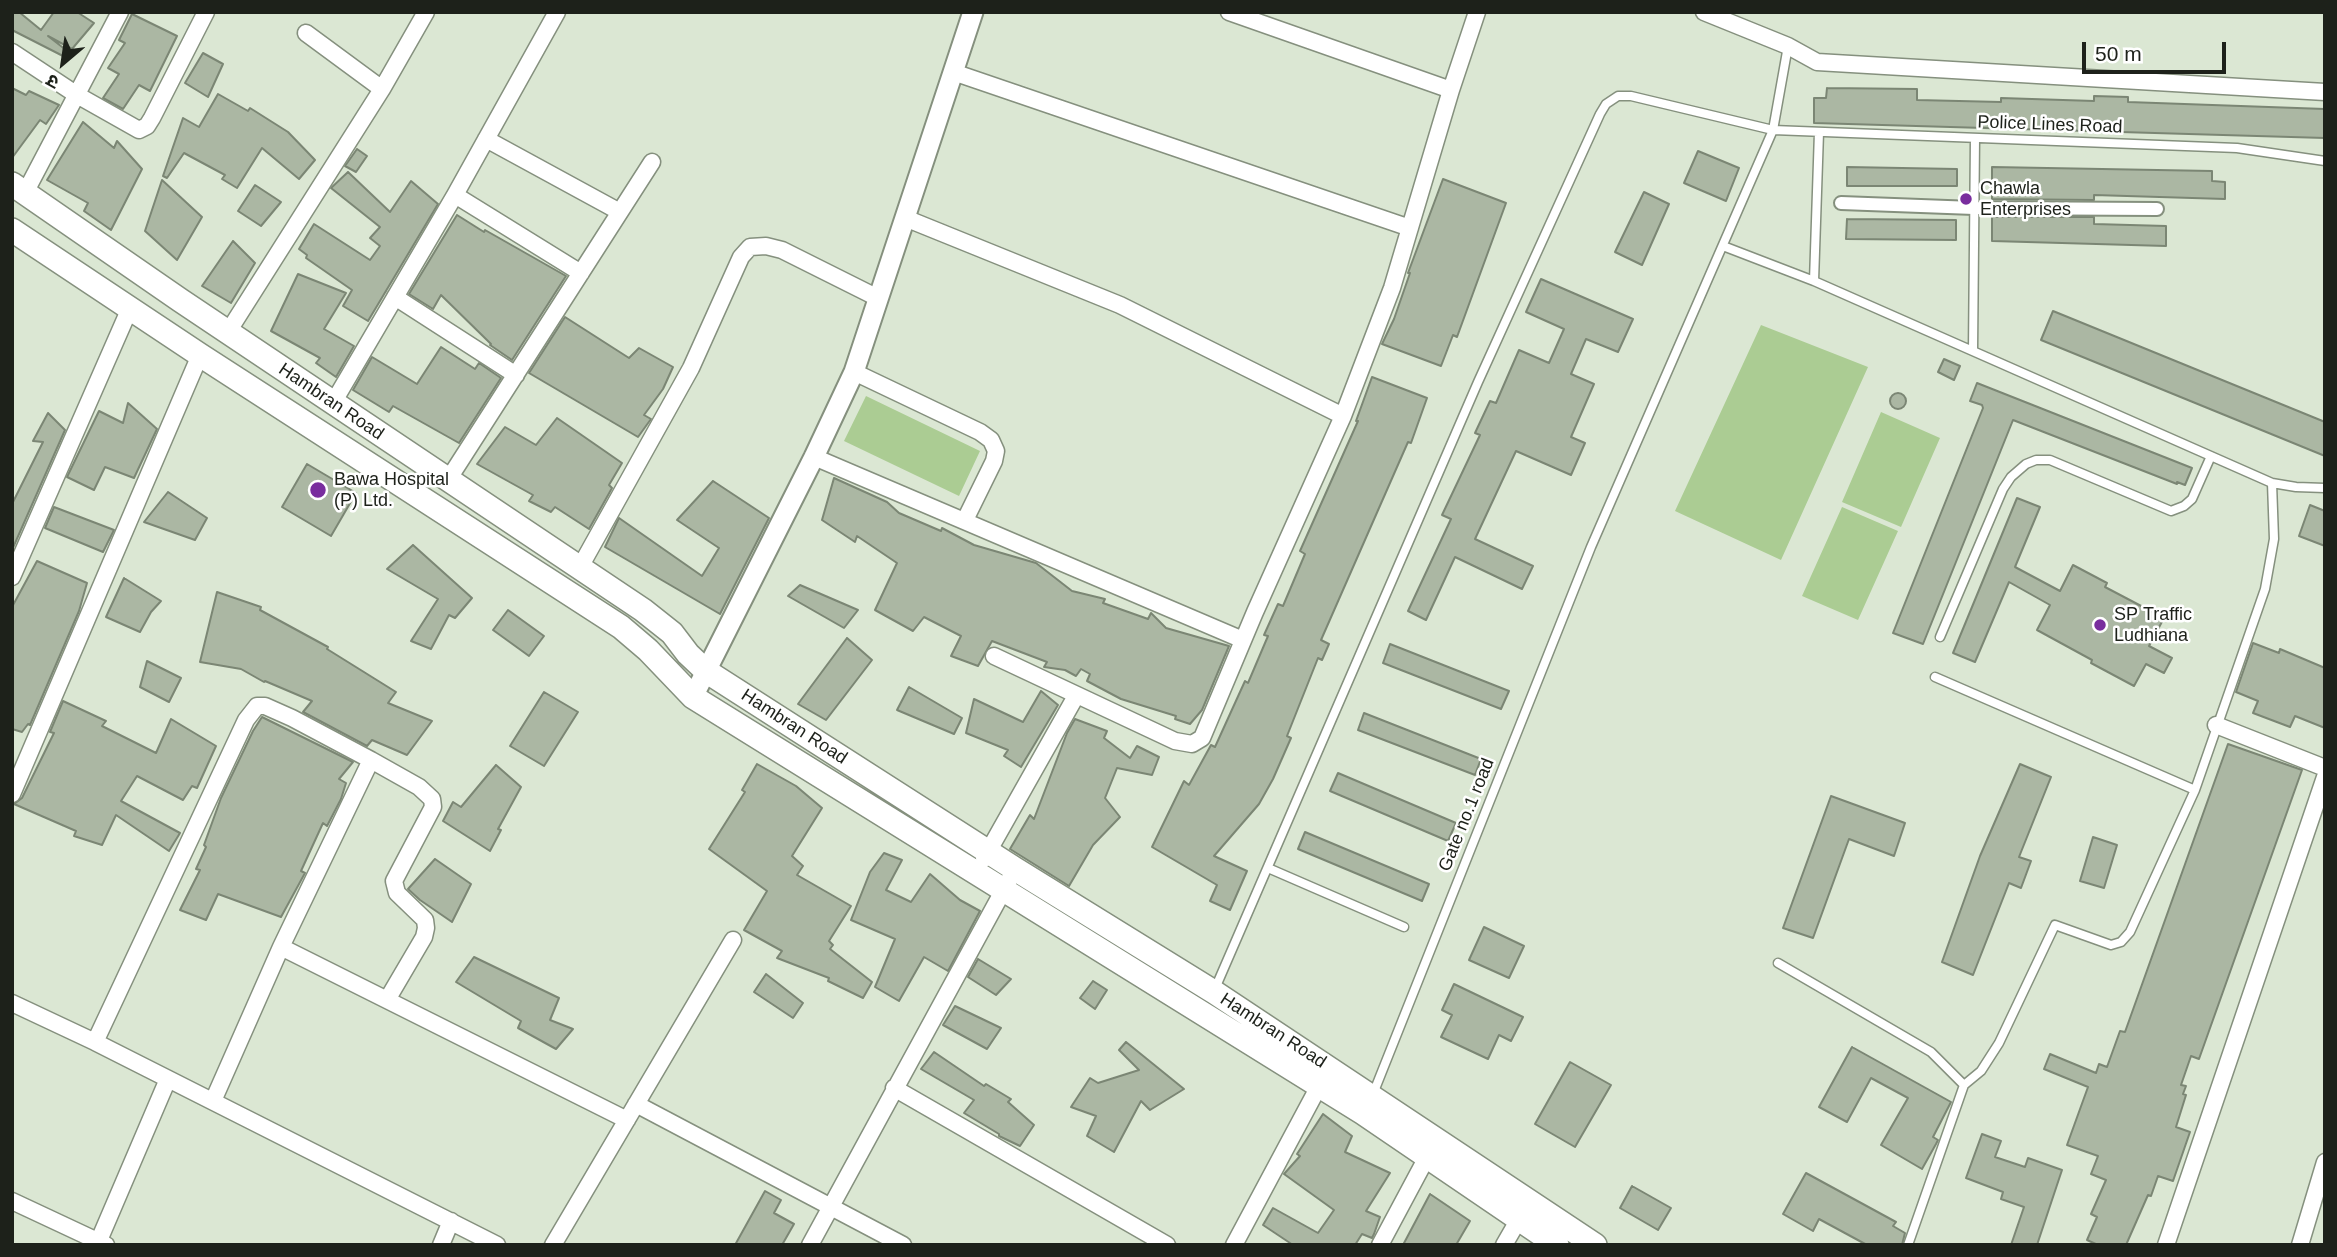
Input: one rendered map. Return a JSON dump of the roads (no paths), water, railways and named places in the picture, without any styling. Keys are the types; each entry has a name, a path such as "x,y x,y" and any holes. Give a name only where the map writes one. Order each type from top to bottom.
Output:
{"main road":[{"name":"Hambran Road","path":"19,188 448,481 656,619 706,671 1015,869 1214,992 1595,1245"},
{"name":"Hambran Road","path":"12,230 621,627 648,650 693,697 1319,1086 1557,1245"}],"street":[{"path":"19,188 77,95 120,12"},
{"path":"12,52 77,95 135,129 143,129 152,118 206,12"},
{"path":"228,332 382,89 426,12"},
{"path":"333,403 455,195 557,12"},
{"path":"693,697 854,372 972,12"},
{"path":"1229,12 1451,90"},
{"path":"994,656 1175,741 1195,743 1202,738 1343,416 1392,288 1477,12"},
{"path":"1703,12 1788,46 1817,62 2325,92"},
{"path":"306,33 382,89"},
{"path":"953,72 1409,228"},
{"path":"486,139 620,212"},
{"path":"448,481 652,162"},
{"path":"455,195 581,273"},
{"path":"1841,203 1974,208 2157,209"},
{"path":"905,218 1120,305 1343,416"},
{"path":"579,569 691,368 741,257 750,247 766,246 782,250 878,298"},
{"path":"395,298 516,374"},
{"path":"12,577 130,309"},
{"path":"12,793 200,355"},
{"path":"854,372 981,432 991,440 996,452 994,461 965,520"},
{"path":"814,457 1243,640"},
{"path":"976,873 1076,696"},
{"path":"96,1042 252,711 257,706 265,706 292,718 419,786 432,799 433,807 394,881 397,892 425,920 426,928 387,1000"},
{"path":"2216,726 2325,768"},
{"path":"213,1101 281,947 371,760"},
{"path":"2166,1245 2325,777"},
{"path":"810,1245 1015,869"},
{"path":"553,1245 733,940"},
{"path":"281,947 627,1120"},
{"path":"14,1007 96,1042 497,1245"},
{"path":"12,1201 100,1244 168,1079"},
{"path":"1234,1245 1319,1086"},
{"path":"894,1088 1167,1245"},
{"path":"636,1104 903,1245"},
{"path":"1380,1245 1427,1157"},
{"path":"2300,1245 2325,1162"},
{"path":"1504,1245 1519,1219"},
{"path":"441,1245 450,1221"}],"lane":[{"name":"Gate no.1 road","path":"1372,1096 1591,547 1773,130 1788,46"},
{"name":"Police Lines Road","path":"1214,992 1478,383 1577,162 1606,104 1618,96 1641,97 1773,130 2237,148 2325,161"},
{"path":"1814,281 1819,132"},
{"path":"1973,351 1975,138"},
{"path":"1723,246 1814,281 2272,483 2325,488"},
{"path":"1940,637 2003,489 2011,477 2026,464 2036,460 2050,460 2171,511 2184,506 2192,499 2211,456"},
{"path":"1908,1245 1964,1085 1980,1071 1999,1043 2055,925 2110,945 2121,942 2130,932 2195,790 2265,589 2274,539 2272,483"},
{"path":"1935,677 2195,790"},
{"path":"1268,868 1404,927"},
{"path":"1778,963 1931,1052 1964,1085"}],"place":[{"name":"Chawla Enterprises","path":"1966,199"},
{"name":"Bawa Hospital (P) Ltd.","path":"318,490"},
{"name":"SP Traffic Ludhiana","path":"2100,625"}]}
